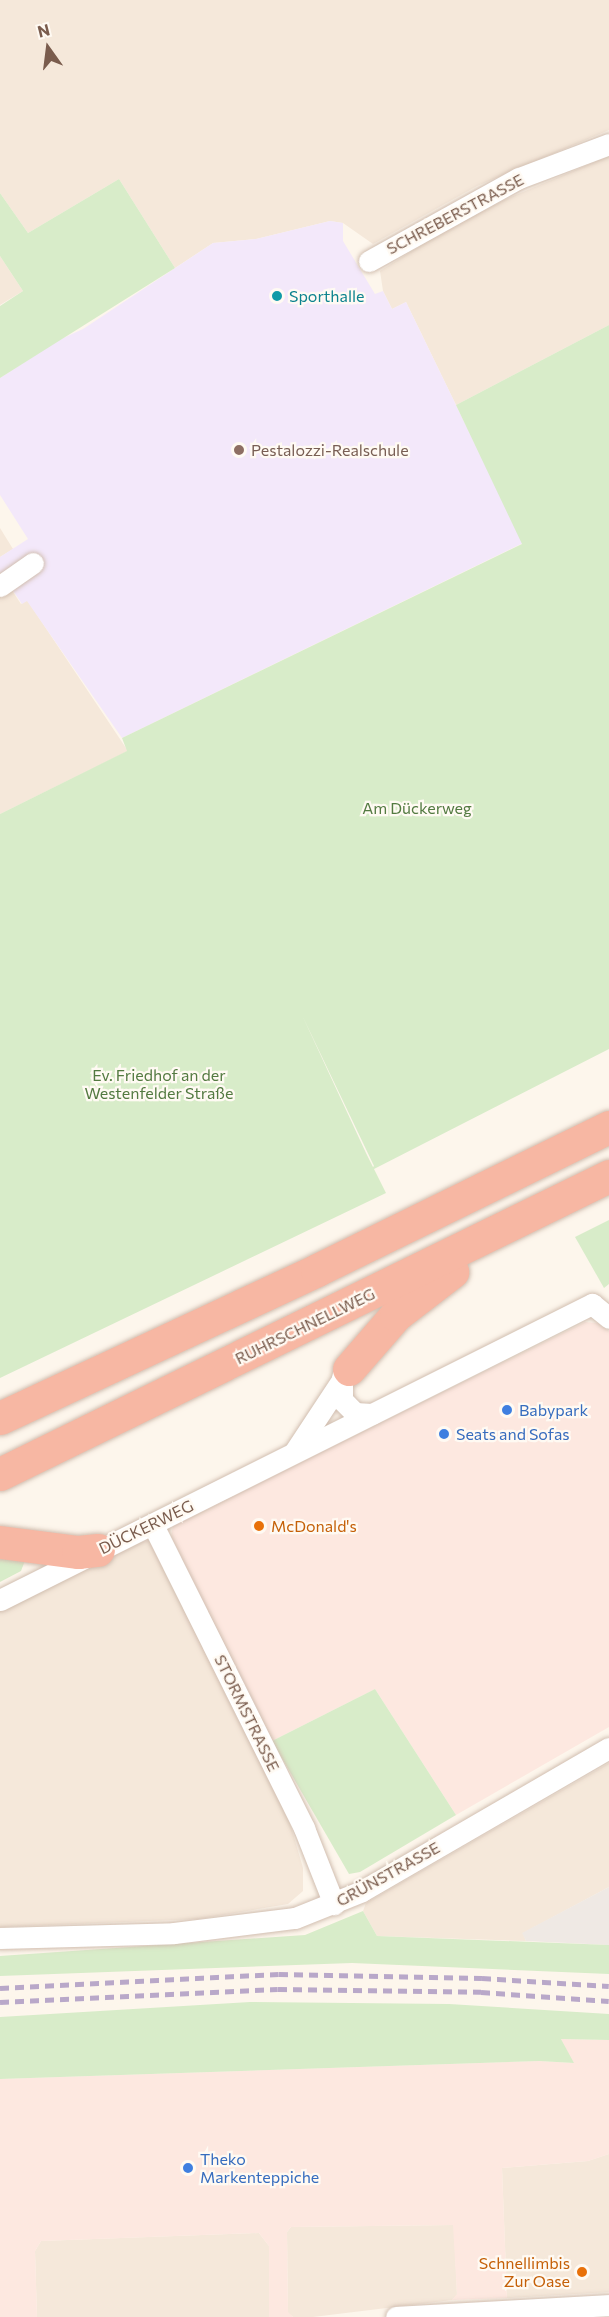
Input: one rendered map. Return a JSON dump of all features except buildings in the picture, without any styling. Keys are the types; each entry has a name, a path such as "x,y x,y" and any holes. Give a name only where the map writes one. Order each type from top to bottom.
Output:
{"highway":[{"path":"545,1160 609,1110"},
{"path":"0,1418 545,1160 609,1127"},
{"name":"RUHRSCHNELLWEG","path":"0,1474 609,1176"},
{"path":"345,1373 363,1350 422,1292 535,1214"},
{"path":"0,1542 78,1552 98,1550"}],"street":[{"name":"SCHREBERSTRASSE","path":"369,261 519,178 609,144"},
{"path":"0,586 33,563"},
{"name":"DÜCKERWEG","path":"0,1600 592,1304 609,1318"},
{"path":"345,1373 342,1400 355,1413 372,1414"},
{"path":"293,1454 345,1373"},
{"name":"STORMSTRASSE","path":"153,1525 304,1828 334,1904"},
{"name":"GRÜNSTRASSE","path":"0,1938 207,1930 295,1918 334,1904 609,1748"},
{"path":"396,2317 609,2305"}],"shaded area":[{"path":"0,0 609,0 609,130 477,186 373,244 343,223 330,221 256,239 213,243 175,268 119,179 28,233 0,193"},
{"path":"609,156 609,325 456,405 406,302 392,309 383,291 380,271 444,231 504,200"},
{"name":"Pestalozzi-Realschule","path":"330,221 343,223 343,241 375,294 383,291 392,309 406,302 523,543 122,738 27,601 22,604 0,572 0,557 28,539 0,495 0,378 59,340 83,329 213,243 256,239"},
{"path":"0,256 23,291 0,305"},
{"path":"0,528 13,549 0,557"},
{"path":"0,572 21,604 27,600 128,751 0,814"},
{"path":"585,1322 597,1323 609,1331 609,1727 456,1815 375,1689 272,1741 171,1537 173,1525"},
{"path":"150,1540 287,1813 303,1868 303,1891 288,1904 199,1919 0,1927 0,1610 135,1544"},
{"path":"609,1763 609,1887 523,1933 526,1941 377,1936 363,1911 366,1903"},
{"path":"609,1887 609,1945 526,1941 522,1933"},
{"path":"561,2039 609,2040 609,2154 588,2161 502,2168 507,2298 452,2300 457,2294 453,2225 291,2227 287,2232 288,2312 293,2317 269,2317 269,2246 259,2233 41,2241 35,2251 37,2317 0,2317 0,2079 539,2061 573,2063"},
{"path":"609,2154 609,2292 507,2298 502,2168 588,2161"},
{"path":"454,2225 457,2295 452,2300 313,2317 293,2317 288,2313 287,2232 291,2227"},
{"path":"259,2233 269,2246 269,2317 37,2317 35,2251 41,2241"}],"green space":[{"path":"119,179 175,268 0,378 0,306 23,291 0,256 0,193 28,233"},
{"path":"609,325 609,1049 374,1169 386,1193 0,1378 0,814 127,751 122,738 522,544 456,405","holes":["302,1015 374,1166 366,1153"]},
{"path":"609,1220 609,1284 604,1288 575,1237"},
{"path":"0,1556 26,1558 21,1571 0,1582"},
{"path":"375,1689 456,1815 360,1872 349,1874 272,1741"},
{"path":"363,1911 377,1936 609,1945 609,1974 352,1963 0,1976 0,1956 305,1935"},
{"path":"250,2002 449,2004 609,2014 609,2040 561,2039 574,2063 539,2061 0,2079 0,2017"}],"railway":[{"path":"0,1988 279,1974 482,1978 609,1986"},
{"path":"0,2002 278,1989 481,1992 609,2001"}],"place":[{"name":"Sporthalle","path":"277,296"},
{"name":"Pestalozzi-Realschule","path":"239,450"},
{"name":"Babypark","path":"507,1410"},
{"name":"Seats and Sofas","path":"444,1434"},
{"name":"McDonald's","path":"259,1526"},
{"name":"Theko Markenteppiche","path":"188,2168"},
{"name":"Schnellimbis Zur Oase","path":"582,2272"}],"park label":[{"name":"Am Dückerweg","path":"417,808"},
{"name":"Ev. Friedhof an der Westenfelder Straße","path":"159,1084"}]}
